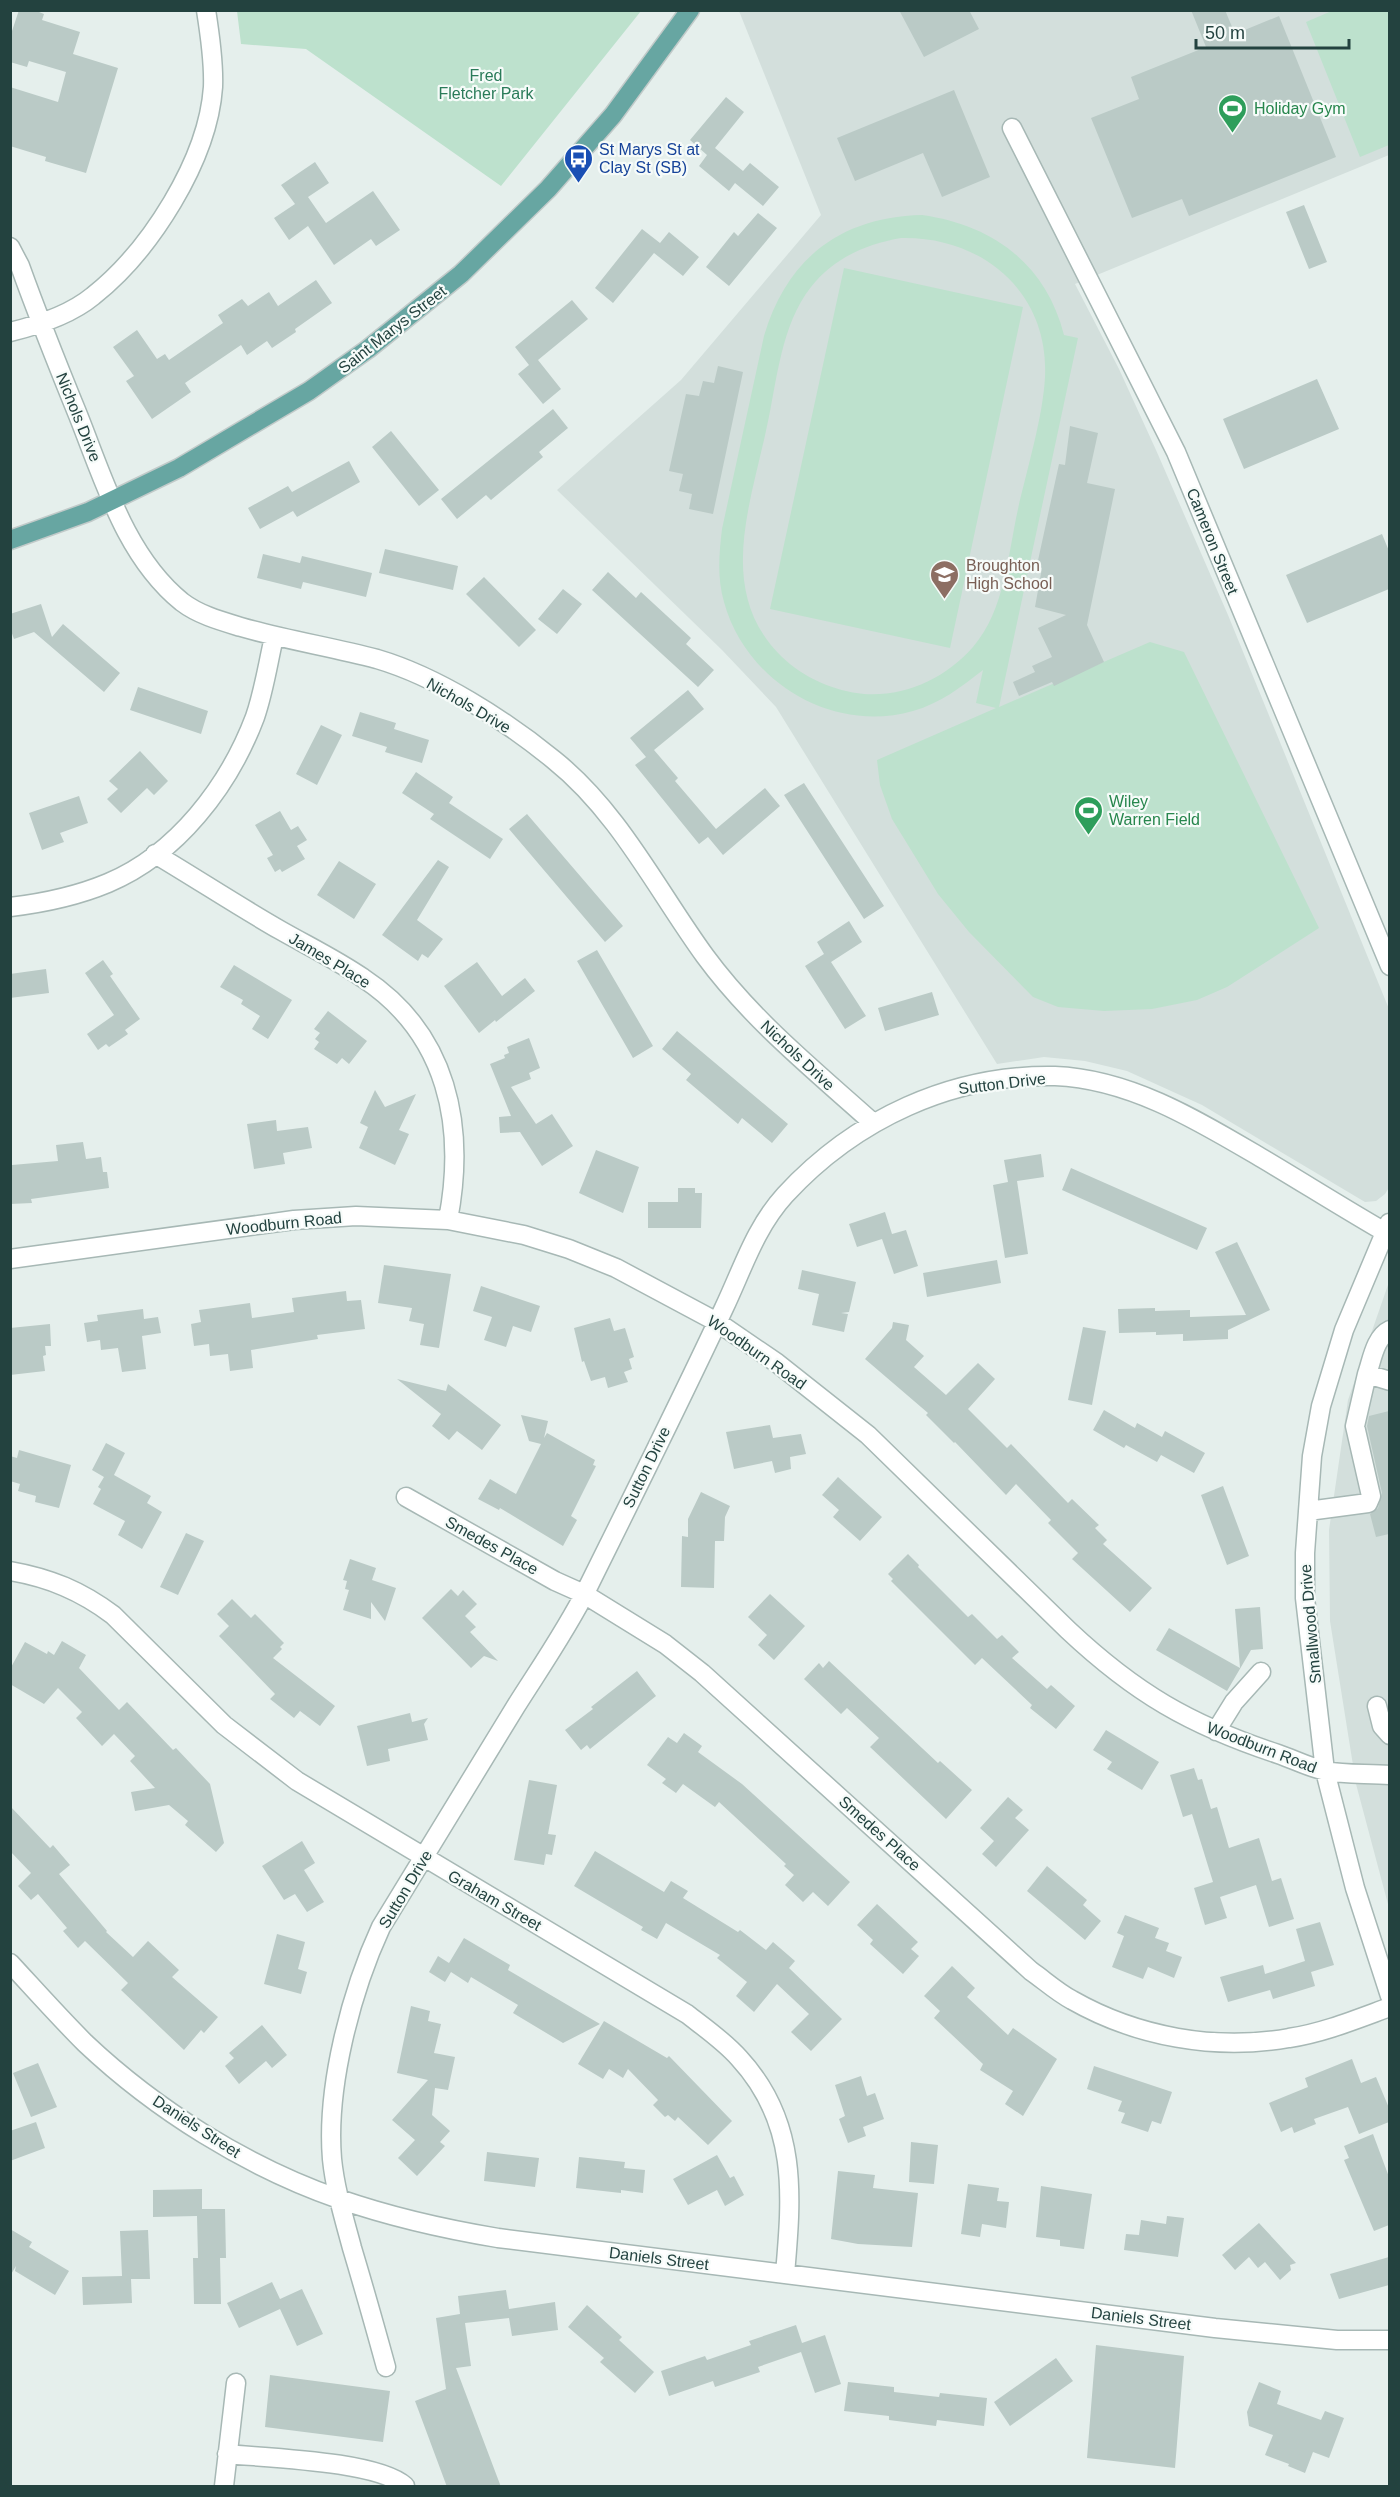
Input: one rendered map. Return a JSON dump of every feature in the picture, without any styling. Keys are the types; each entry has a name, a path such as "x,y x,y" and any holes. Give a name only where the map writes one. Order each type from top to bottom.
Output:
{"main road":[{"name":"Saint Marys Street","path":"10,540 88,512 188,463 309,392 368,350 461,274 548,189 613,115 690,10"}],"street":[{"path":"10,332 42,325 92,297 134,257 173,200 202,141 213,88 206,10"},
{"name":"Cameron Street","path":"1012,128 1176,453 1389,966"},
{"name":"Nichols Drive","path":"10,247 20,266 111,499 140,555 154,574 184,604 200,614 274,637 379,660 442,686 498,718 555,761 602,808 646,868 705,957 744,1004 782,1042 872,1122"},
{"path":"10,907 76,895 109,883 155,854 190,824 230,771 246,740 256,713 274,637"},
{"name":"James Place","path":"155,854 364,978 400,1008 429,1048 441,1070 448,1093 455,1130 455,1162 448,1220"},
{"name":"Sutton Drive","path":"386,2367 339,2199 332,2158 333,2115 346,2027 369,1953 381,1927 584,1594 717,1322 757,1232 775,1206 812,1169 872,1122 916,1101 954,1088 980,1083 1057,1076 1096,1082 1135,1093 1171,1108 1217,1131 1388,1229"},
{"name":"Woodburn Road","path":"10,1259 294,1220 356,1216 448,1220 524,1235 569,1249 616,1268 717,1322 777,1363 868,1435 1101,1661 1134,1687 1177,1713 1230,1738 1325,1771 1389,1775"},
{"name":"Smallwood Drive","path":"1388,1229 1344,1330 1321,1406 1312,1456 1305,1598 1325,1771 1355,1888 1389,1996"},
{"path":"1308,1511 1368,1503 1371,1496 1355,1426 1377,1342 1389,1330"},
{"path":"1367,1374 1389,1381"},
{"name":"Smedes Place","path":"406,1497 555,1581 584,1594 665,1644 702,1672 1031,1971 1085,2007 1117,2021 1157,2034 1199,2042 1251,2044 1320,2031 1389,2007"},
{"name":"Graham Street","path":"10,1571 47,1579 73,1589 94,1601 126,1628 209,1711 259,1754 297,1781 687,2014 739,2057 766,2096 785,2145 790,2175 791,2205 785,2274"},
{"path":"1216,1731 1234,1702 1261,1672"},
{"path":"1377,1706 1382,1726 1389,1735"},
{"name":"Daniels Street","path":"10,1963 86,2044 135,2085 168,2109 240,2154 288,2178 339,2199 437,2228 498,2238 1215,2328 1337,2340 1389,2340"},
{"path":"224,2487 236,2383"},
{"path":"227,2454 352,2466 398,2480 405,2487"}],"shaded area":[{"name":"Broughton High School","path":"739,11 1389,11 1389,155 1075,284 1119,369 1228,615 1389,1009 1390,1186 1385,1194 1376,1201 1365,1202 1202,1105 1127,1071 1085,1061 1044,1057 997,1064 776,707 722,650 557,490 681,380 821,215"},
{"path":"1389,1282 1389,1908 1356,1784 1330,1621 1329,1530 1348,1400"}],"green space":[{"name":"Fred Fletcher Park","path":"237,10 641,11 501,186 306,49 241,44"},
{"path":"1334,10 1389,11 1389,145 1360,157 1306,22"},
{"name":"Wiley Warren Field","path":"922,215 948,220 972,228 993,239 1013,252 1030,268 1056,310 1064,335 1078,338 999,707 1150,642 1184,652 1319,928 1227,987 1197,1000 1152,1009 1104,1011 1058,1007 1033,997 969,932 938,894 892,819 880,785 877,760 996,708 976,703 983,670 942,699 923,708 883,716 852,715 823,708 796,695 772,678 751,656 735,631 720,584 722,529 764,336 774,308 787,284 821,247 842,234 866,224","holes":["901,238 930,240 958,247 983,258 1004,274 1022,295 1035,319 1043,346 1044,393 1004,581 999,599 984,632 962,658 924,683 895,692 864,694 831,687 800,671 782,657 761,632 749,604 744,576 743,546 747,516 782,354 793,318 801,302 811,287 830,268 863,248"]},
{"path":"844,268 1023,307 950,648 770,609"}],"building":[{"path":"19,10 34,10 44,14 42,20 80,32 73,54 118,68 86,173 45,161 46,157 10,146 10,87 58,102 66,72 29,61 27,67 10,62 10,37"},
{"path":"899,10 969,10 979,29 924,57"},
{"name":"Holiday Gym","path":"1191,10 1225,10 1235,34 1279,16 1336,157 1189,216 1182,199 1132,218 1091,118 1139,99 1131,77 1206,47"},
{"path":"954,90 990,177 942,197 923,153 855,181 837,138"},
{"path":"726,97 744,112 715,148 743,171 750,163 779,187 763,206 735,183 729,191 699,166 707,155 690,140"},
{"path":"315,162 329,183 308,197 326,223 373,191 400,230 376,246 371,239 334,265 308,226 289,240 274,218 295,204 281,185"},
{"path":"1304,205 1327,262 1309,269 1286,212"},
{"path":"758,213 777,228 729,286 706,267 734,232 738,236"},
{"path":"642,229 660,243 669,232 699,257 683,276 654,253 613,303 595,288"},
{"path":"316,280 332,303 272,348 267,341 247,355 241,345 185,383 191,392 152,419 126,381 134,376 113,347 137,330 157,359 165,354 169,360 223,323 218,315 242,299 248,306 269,292 278,306"},
{"path":"572,300 588,319 538,360 561,389 543,404 518,374 529,365 515,347"},
{"path":"718,366 743,372 713,514 689,509 692,494 679,491 683,474 669,471 686,394 699,396 703,381 714,383"},
{"path":"1317,379 1339,429 1244,469 1223,419"},
{"path":"553,409 568,428 539,452 543,457 491,500 486,495 457,519 441,499"},
{"path":"1070,426 1098,433 1087,483 1115,489 1087,625 1104,662 1054,686 1052,682 1019,696 1013,682 1035,672 1032,666 1052,657 1038,628 1066,615 1035,607 1042,568 1037,565 1059,464 1065,465"},
{"path":"391,431 439,490 419,506 372,447"},
{"path":"349,461 360,482 297,517 293,511 260,529 248,508 288,486 292,492"},
{"path":"1382,534 1389,551 1389,589 1307,623 1286,575"},
{"path":"385,549 458,566 453,590 379,573"},
{"path":"263,554 300,563 302,556 372,573 366,597 303,582 301,589 257,578"},
{"path":"608,572 636,598 641,592 691,638 686,644 714,670 698,687 592,590"},
{"path":"484,577 536,630 519,647 466,594"},
{"path":"563,589 582,604 557,634 538,619"},
{"path":"41,604 52,637 63,624 120,673 104,692 34,632 14,639 10,628 10,614"},
{"path":"138,687 208,711 201,734 130,710"},
{"path":"688,690 704,709 654,750 678,778 675,781 716,829 765,788 780,806 723,855 708,837 699,844 635,765 646,757 630,738"},
{"path":"360,712 396,723 394,729 429,740 422,763 385,752 387,747 352,736"},
{"path":"321,725 342,735 317,785 296,774"},
{"path":"140,751 168,781 154,795 147,788 121,813 107,799 118,789 109,781"},
{"path":"416,772 453,797 449,803 503,839 490,859 430,819 434,814 402,793"},
{"path":"804,783 884,906 864,919 784,795"},
{"path":"79,796 88,823 60,833 64,842 42,850 29,813"},
{"path":"280,811 291,830 298,826 307,840 297,846 305,859 282,872 280,869 275,872 267,858 273,855 255,825"},
{"path":"527,814 623,926 605,942 509,829"},
{"path":"438,860 449,867 417,920 443,939 428,958 422,954 418,961 382,935"},
{"path":"339,861 376,884 354,919 317,895"},
{"path":"849,921 862,942 831,962 866,1016 845,1029 805,966 824,954 817,942"},
{"path":"597,950 653,1046 633,1058 577,961"},
{"path":"103,960 113,974 110,976 140,1019 125,1030 128,1034 109,1047 106,1044 98,1050 87,1034 114,1015 85,973"},
{"path":"477,962 502,996 525,978 535,991 479,1033 444,986"},
{"path":"234,965 292,1000 268,1039 252,1029 260,1016 241,1004 243,1000 220,987"},
{"path":"46,969 49,993 10,998 10,974"},
{"path":"932,992 939,1015 885,1031 878,1008"},
{"path":"328,1011 367,1041 349,1064 342,1058 337,1064 314,1049 319,1042 315,1039 320,1033 314,1029"},
{"path":"677,1031 788,1124 772,1143 742,1118 738,1124 686,1080 691,1074 662,1049"},
{"path":"529,1038 540,1068 529,1073 531,1079 511,1087 536,1124 552,1114 573,1146 542,1166 520,1132 500,1133 499,1117 511,1116 490,1064 505,1058 504,1055 509,1053 507,1047"},
{"path":"375,1090 385,1107 416,1094 399,1130 409,1134 395,1165 359,1148 368,1127 360,1123"},
{"path":"276,1120 277,1131 308,1127 312,1148 283,1153 285,1164 254,1169 247,1124"},
{"path":"83,1142 86,1159 101,1157 103,1172 107,1172 109,1188 31,1199 32,1203 10,1204 12,1165 58,1161 56,1145"},
{"path":"596,1150 639,1167 623,1213 579,1193"},
{"path":"1041,1154 1044,1177 1017,1181 1028,1254 1005,1258 993,1185 1008,1182 1004,1160"},
{"path":"1071,1168 1207,1228 1197,1250 1062,1190"},
{"path":"678,1188 695,1188 695,1193 702,1193 701,1228 648,1228 648,1202 678,1202"},
{"path":"885,1212 892,1234 906,1230 918,1266 894,1274 882,1239 857,1247 849,1224"},
{"path":"1237,1242 1270,1310 1228,1330 1228,1339 1183,1341 1183,1334 1119,1333 1118,1309 1190,1310 1190,1317 1246,1315 1215,1252"},
{"path":"997,1260 1001,1283 927,1297 923,1273"},
{"path":"384,1265 451,1274 439,1348 420,1345 424,1324 409,1321 412,1308 378,1303"},
{"path":"802,1270 856,1282 849,1312 841,1313 848,1314 844,1332 812,1325 819,1294 798,1289"},
{"path":"481,1286 540,1306 531,1332 513,1326 506,1347 484,1340 492,1317 473,1311"},
{"path":"346,1291 347,1301 361,1300 365,1329 317,1335 318,1339 251,1350 253,1368 230,1371 228,1354 210,1356 209,1344 194,1346 191,1324 201,1322 199,1310 250,1303 252,1318 294,1312 292,1298"},
{"path":"143,1309 144,1319 158,1317 161,1333 142,1336 146,1369 122,1372 118,1348 101,1350 100,1340 87,1342 84,1323 98,1321 97,1315"},
{"path":"610,1318 614,1331 625,1328 634,1357 629,1359 632,1369 624,1372 628,1382 608,1388 605,1377 591,1381 584,1361 582,1362 574,1328"},
{"path":"893,1322 909,1325 906,1340 924,1356 914,1367 946,1395 978,1363 995,1379 968,1409 1007,1448 1011,1444 1068,1503 1072,1499 1099,1525 1095,1528 1107,1540 1103,1544 1152,1588 1130,1612 1072,1559 1078,1553 1048,1523 1051,1520 1016,1484 1006,1495 926,1415 928,1413 865,1359 892,1328"},
{"path":"50,1324 51,1346 45,1346 46,1355 43,1356 45,1371 10,1375 10,1328"},
{"path":"1083,1327 1106,1331 1092,1405 1068,1400"},
{"path":"397,1379 446,1391 448,1384 501,1425 482,1450 457,1431 449,1440 432,1426 441,1414"},
{"path":"1104,1410 1135,1428 1137,1423 1162,1437 1165,1431 1205,1453 1194,1473 1161,1455 1157,1462 1126,1445 1124,1448 1093,1430"},
{"path":"1389,1411 1389,1534 1376,1537 1370,1514 1378,1508 1382,1493 1367,1426 1369,1416"},
{"path":"521,1415 548,1421 544,1438 547,1433 595,1460 593,1465 596,1466 571,1516 577,1520 563,1546 500,1508 499,1510 478,1499 490,1479 516,1494 541,1444 529,1441"},
{"path":"770,1425 773,1438 801,1434 806,1454 790,1457 791,1469 775,1473 772,1461 734,1469 726,1432"},
{"path":"106,1443 125,1453 114,1475 151,1496 147,1503 162,1512 142,1549 118,1535 125,1521 93,1504 104,1477 92,1470"},
{"path":"19,1450 71,1465 59,1508 35,1502 36,1496 18,1491 20,1484 10,1481 10,1456 17,1458"},
{"path":"838,1477 882,1517 860,1541 833,1517 839,1510 822,1495"},
{"path":"1223,1486 1249,1556 1227,1565 1201,1495"},
{"path":"701,1492 730,1506 725,1517 724,1541 715,1541 714,1588 681,1587 682,1536 688,1537 688,1519"},
{"path":"186,1533 204,1541 178,1595 160,1587"},
{"path":"908,1554 968,1617 972,1614 997,1639 1002,1635 1019,1652 1012,1658 1047,1689 1051,1685 1075,1706 1056,1729 1030,1708 1032,1705 982,1658 975,1665 891,1581 893,1579 888,1574"},
{"path":"350,1559 376,1568 372,1580 396,1588 385,1621 371,1602 371,1619 343,1610 349,1590 345,1589 347,1581 343,1580"},
{"path":"451,1589 458,1596 463,1590 477,1604 465,1616 476,1627 470,1632 498,1661 484,1656 471,1668 422,1618"},
{"path":"770,1594 805,1626 774,1660 758,1645 767,1635 748,1617"},
{"path":"232,1599 251,1618 255,1614 284,1643 280,1647 282,1649 273,1658 335,1706 320,1726 300,1711 294,1718 270,1699 275,1694 219,1636 229,1626 217,1614"},
{"path":"1260,1607 1263,1649 1251,1650 1227,1691 1156,1650 1169,1628 1240,1668 1235,1609"},
{"path":"62,1641 86,1655 79,1668 119,1710 127,1702 173,1750 176,1748 210,1784 224,1843 216,1852 185,1825 188,1821 169,1805 135,1811 131,1792 155,1788 130,1761 135,1756 114,1734 102,1746 76,1718 82,1712 58,1688 44,1704 10,1684 10,1669 25,1642 47,1654 48,1651 54,1655"},
{"path":"829,1661 938,1763 940,1761 972,1790 946,1819 870,1747 879,1738 847,1708 841,1714 804,1679 819,1663 823,1668"},
{"path":"637,1671 656,1696 590,1749 587,1745 581,1750 565,1730"},
{"path":"410,1713 412,1722 428,1718 424,1724 428,1740 388,1749 390,1761 367,1766 357,1726"},
{"path":"1106,1730 1159,1762 1142,1790 1107,1769 1112,1762 1093,1750"},
{"path":"684,1733 702,1746 698,1752 742,1784 850,1882 828,1906 813,1892 803,1902 785,1885 794,1875 784,1866 786,1864 719,1802 715,1807 683,1784 676,1793 662,1783 666,1779 647,1765 668,1737 677,1743"},
{"path":"1194,1768 1198,1780 1202,1779 1211,1809 1217,1807 1229,1848 1259,1838 1272,1881 1281,1878 1294,1919 1269,1927 1256,1885 1220,1897 1227,1918 1205,1925 1194,1888 1213,1882 1192,1814 1183,1817 1170,1775"},
{"path":"529,1780 557,1785 548,1834 556,1835 552,1855 546,1854 544,1865 514,1860"},
{"path":"1008,1797 1023,1810 1015,1818 1029,1830 996,1867 982,1854 994,1841 980,1828"},
{"path":"10,1806 50,1848 53,1845 70,1865 59,1874 106,1932 133,1957 148,1941 179,1970 172,1977 218,2017 204,2033 201,2030 184,2050 121,1990 128,1983 85,1941 78,1948 63,1931 67,1928 38,1894 31,1900 18,1886 31,1873 10,1851"},
{"path":"302,1841 315,1863 304,1870 324,1902 307,1912 295,1894 284,1900 262,1866"},
{"path":"595,1851 664,1892 671,1881 688,1891 683,1898 738,1932 740,1930 766,1950 773,1942 795,1961 789,1968 842,2019 811,2051 791,2032 809,2014 777,1984 754,2012 736,1996 747,1982 717,1958 720,1955 666,1923 657,1939 641,1930 643,1927 574,1886"},
{"path":"1047,1866 1087,1900 1083,1905 1101,1921 1085,1940 1027,1891"},
{"path":"877,1904 918,1942 911,1949 919,1956 903,1974 870,1944 873,1940 857,1925"},
{"path":"1125,1915 1159,1928 1155,1938 1169,1943 1166,1951 1182,1957 1174,1978 1148,1967 1143,1979 1112,1967 1124,1936 1117,1933"},
{"path":"1320,1922 1334,1965 1311,1972 1315,1986 1273,1999 1270,1990 1228,2002 1220,1977 1263,1965 1265,1974 1305,1961 1296,1929"},
{"path":"277,1934 305,1942 298,1969 307,1972 301,1994 264,1984"},
{"path":"464,1938 510,1965 508,1970 600,2024 563,2043 513,2013 518,2005 471,1977 468,1983 451,1972 445,1982 429,1972 438,1956 449,1963"},
{"path":"952,1966 975,1988 967,1997 1008,2035 1013,2028 1057,2059 1023,2116 1005,2104 1013,2091 980,2070 983,2064 934,2018 940,2011 924,1996"},
{"path":"411,2006 430,2011 428,2021 441,2024 434,2053 455,2057 448,2090 435,2088 432,2115 450,2131 440,2142 445,2146 417,2176 398,2158 415,2140 392,2120 428,2080 397,2073"},
{"path":"604,2021 667,2058 669,2056 732,2121 708,2145 678,2117 675,2121 668,2115 665,2117 653,2105 658,2100 628,2069 623,2078 609,2069 603,2079 578,2064"},
{"path":"262,2025 287,2055 272,2068 266,2061 239,2084 225,2066 234,2058 229,2053"},
{"path":"1352,2059 1361,2083 1376,2077 1389,2108 1389,2122 1359,2134 1348,2107 1314,2119 1316,2124 1294,2133 1292,2127 1281,2132 1269,2103 1308,2087 1305,2078"},
{"path":"38,2063 57,2107 31,2117 13,2073"},
{"path":"1094,2066 1172,2092 1161,2124 1152,2121 1148,2132 1121,2123 1125,2113 1118,2111 1122,2101 1087,2089"},
{"path":"861,2076 867,2096 875,2093 884,2119 863,2127 866,2136 848,2143 839,2119 845,2116 835,2085"},
{"path":"36,2122 45,2148 10,2161 10,2131"},
{"path":"1373,2134 1389,2177 1389,2225 1374,2231 1344,2160 1349,2158 1344,2146"},
{"path":"911,2142 938,2145 934,2184 909,2182"},
{"path":"487,2152 539,2158 535,2187 484,2181"},
{"path":"717,2155 730,2178 734,2176 744,2195 725,2206 717,2190 688,2205 673,2179"},
{"path":"579,2157 625,2162 624,2168 645,2170 643,2193 576,2188"},
{"path":"838,2171 875,2175 873,2188 918,2193 912,2247 858,2244 831,2239"},
{"path":"968,2184 999,2188 997,2201 1009,2202 1006,2228 982,2224 980,2237 961,2234"},
{"path":"1041,2186 1092,2194 1084,2249 1060,2246 1060,2240 1036,2237"},
{"path":"202,2189 202,2209 225,2209 226,2258 220,2258 221,2304 194,2304 193,2258 198,2258 197,2216 153,2217 153,2190"},
{"path":"1167,2216 1184,2218 1178,2257 1124,2250 1126,2234 1139,2235 1141,2220 1166,2224"},
{"path":"1259,2223 1296,2263 1290,2265 1291,2270 1280,2280 1265,2262 1258,2268 1249,2257 1235,2270 1222,2255"},
{"path":"10,2229 32,2242 29,2247 69,2271 55,2295 15,2271 16,2266 10,2276"},
{"path":"148,2230 150,2279 131,2279 132,2303 83,2305 82,2277 122,2276 120,2231"},
{"path":"1389,2257 1389,2285 1339,2299 1330,2274"},
{"path":"272,2282 280,2299 302,2289 323,2334 297,2346 280,2309 239,2328 227,2303"},
{"path":"506,2290 509,2309 555,2302 558,2330 512,2336 509,2318 465,2323 471,2366 456,2368 501,2487 447,2487 415,2401 446,2389 436,2318 460,2314 458,2296"},
{"path":"587,2305 622,2337 619,2340 654,2372 635,2393 600,2362 604,2358 568,2327"},
{"path":"796,2325 802,2343 825,2335 841,2384 815,2393 801,2352 758,2367 760,2372 715,2387 713,2381 669,2396 661,2371 705,2356 707,2360 751,2345 749,2341"},
{"path":"1096,2345 1184,2356 1175,2468 1087,2458"},
{"path":"1056,2358 1073,2381 1010,2426 994,2402"},
{"path":"270,2375 390,2391 383,2442 265,2427"},
{"path":"848,2382 894,2387 894,2392 939,2397 940,2393 987,2398 984,2426 937,2420 936,2426 889,2420 889,2416 844,2411"},
{"path":"1259,2382 1281,2391 1277,2404 1321,2420 1325,2411 1344,2418 1329,2458 1313,2452 1305,2473 1265,2455 1273,2435 1249,2426 1247,2412"}],"place":[{"name":"Holiday Gym","path":"1233,134"},
{"name":"St Marys St at Clay St (SB)","path":"578,184"},
{"name":"Broughton High School","path":"945,600"},
{"name":"Wiley Warren Field","path":"1088,836"}]}
